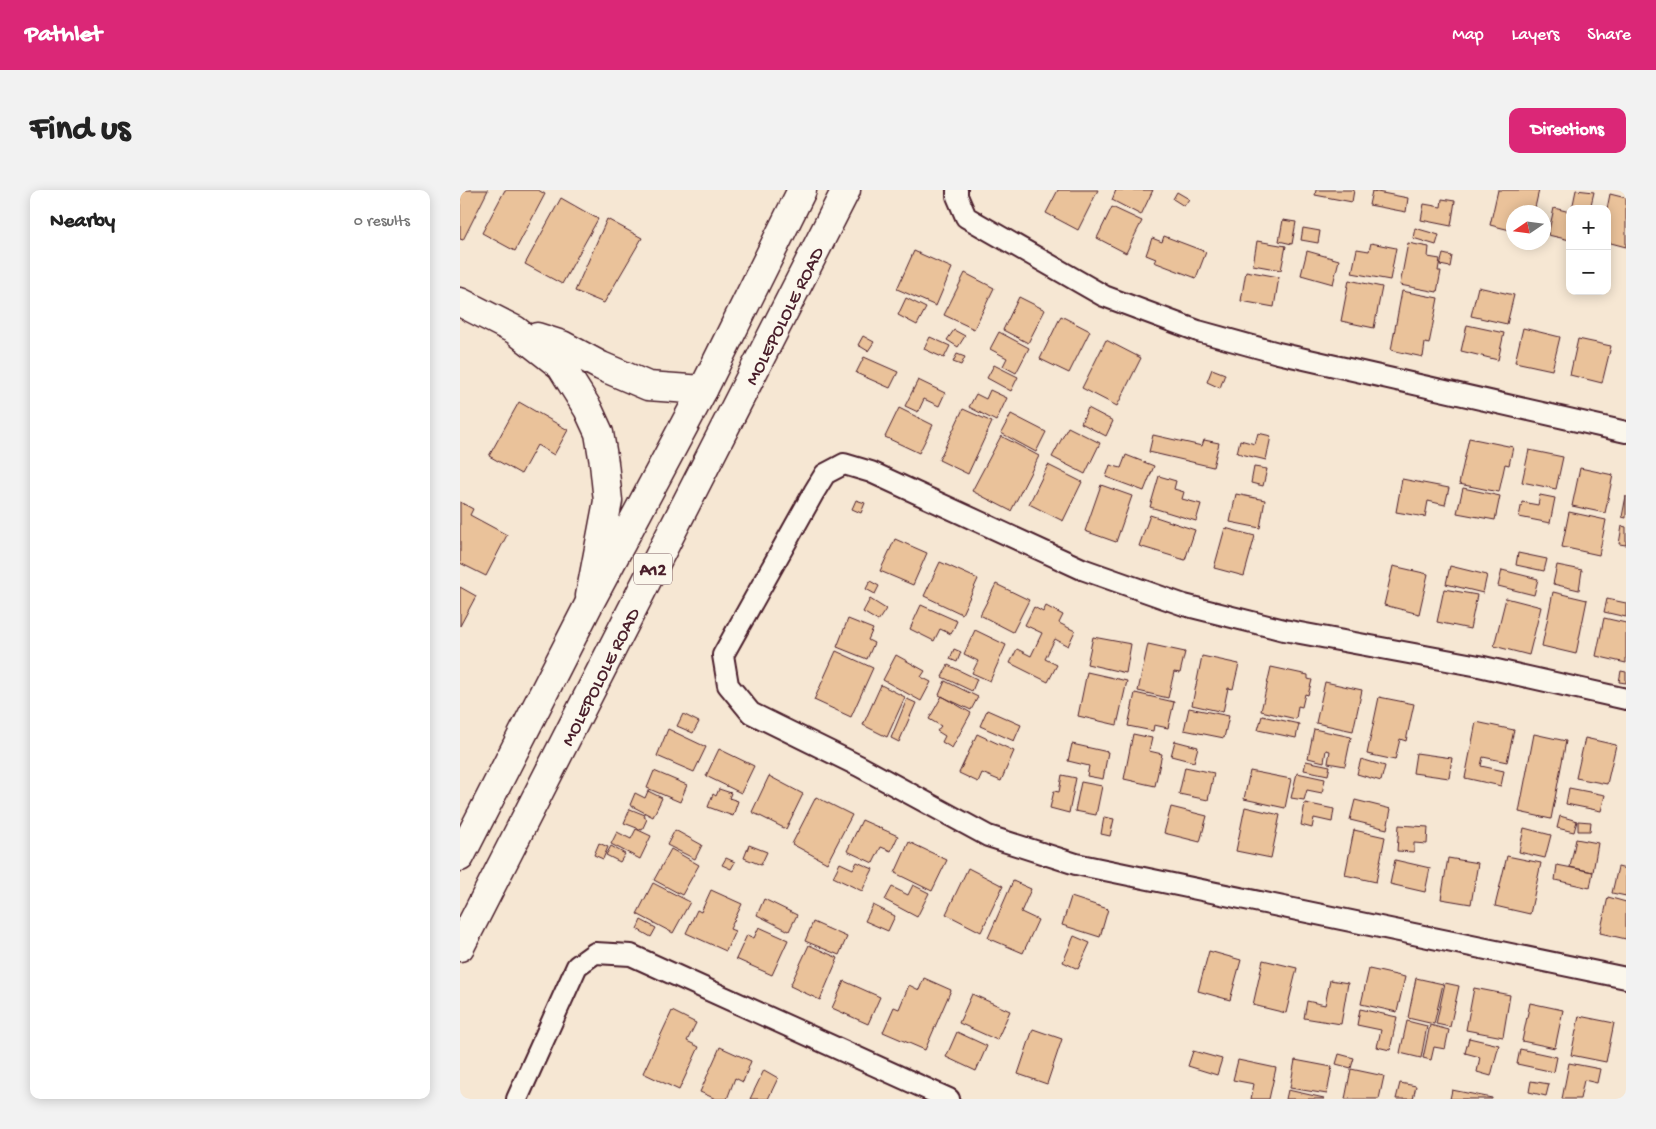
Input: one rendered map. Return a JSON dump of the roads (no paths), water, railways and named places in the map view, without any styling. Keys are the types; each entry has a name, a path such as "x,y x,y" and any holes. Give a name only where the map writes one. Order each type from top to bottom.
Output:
{"main road":[{"name":"MOLEPOLOLE ROAD","path":"460,857 589,604 703,390 802,190"},
{"name":"MOLEPOLOLE ROAD","path":"460,947 846,190"},
{"path":"460,302 515,330 562,345 602,366 648,386 703,390"},
{"path":"515,330 561,366 584,401 599,433 608,501 589,604"}],"street":[{"path":"957,190 957,196 966,217 1104,296 1198,331 1278,354 1626,432"},
{"path":"1626,699 1479,666 1284,630 1184,605 1082,569 871,472 844,464 826,474 814,492 723,655 728,685 751,713 859,766 988,836 1076,864 1626,978"},
{"path":"517,1099 577,966 595,952 630,955 949,1099"}]}
